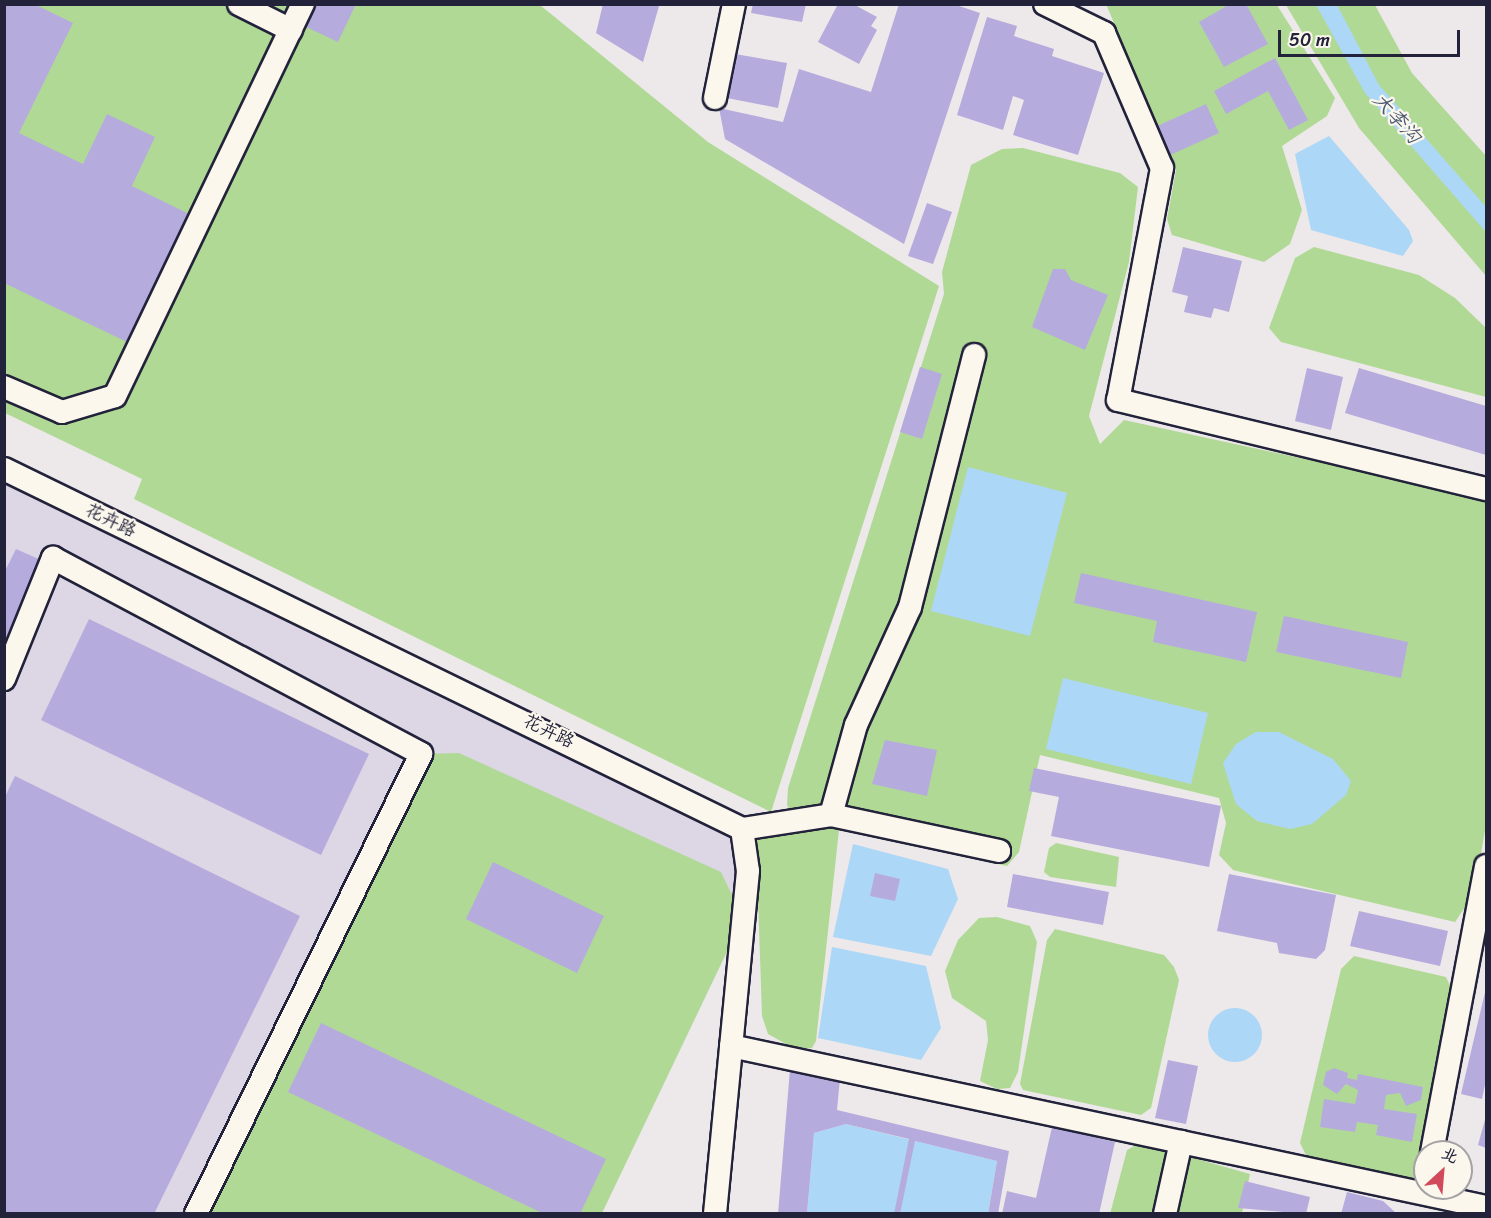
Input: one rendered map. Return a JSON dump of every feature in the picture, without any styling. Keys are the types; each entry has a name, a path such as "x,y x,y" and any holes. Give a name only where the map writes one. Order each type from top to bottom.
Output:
{"street":[{"path":"239,4 291,30"},
{"path":"4,387 62,412 82,411 115,396 303,4"},
{"path":"715,98 734,4"},
{"path":"1045,4 1104,33 1162,168 1118,400 1486,489"},
{"path":"831,815 856,725 910,607 974,355"},
{"name":"花卉路","path":"4,469 742,829"},
{"path":"4,680 53,558 421,754 196,1214"},
{"path":"715,1214 748,871 742,829 831,815 999,851"},
{"path":"1434,1140 1486,866"},
{"path":"731,1046 1181,1142 1413,1196"},
{"path":"1165,1214 1181,1142"},
{"path":"1437,1200 1486,1207"}],"shaded area":[{"path":"4,469 742,829 743,918 602,1213 5,1213"}],"green space":[{"path":"1106,4 1277,5 1335,98 1327,116 1282,146 1302,210 1290,244 1264,262 1172,235 1167,219 1176,170"},
{"path":"4,5 540,5 708,142 939,286 771,812 134,499 142,479 5,413"},
{"path":"1286,5 1375,5 1412,73 1486,156 1486,276 1359,128"},
{"path":"1023,148 1120,173 1138,187 1129,262 1089,416 1100,444 1124,420 1486,498 1486,825 1474,894 1455,922 1233,870 1219,855 1226,823 1219,798 1040,755 1019,852 1007,866 839,830 816,1041 812,1048 795,1049 768,1034 762,1016 756,839 766,825 796,821 787,805 788,788 944,294 942,272 971,165 1002,149"},
{"path":"1314,247 1419,275 1455,298 1486,328 1486,397 1281,342 1269,328 1295,258"},
{"path":"459,753 721,872 743,918 602,1213 196,1214 421,754"},
{"path":"1056,843 1119,857 1116,887 1050,877 1044,872 1049,848"},
{"path":"997,917 1030,926 1037,942 1018,1072 1010,1088 997,1089 980,1081 988,1040 986,1021 952,998 945,971 958,940 979,918"},
{"path":"1055,929 1164,955 1174,967 1179,980 1151,1108 1141,1115 1023,1090 1020,1084 1047,940"},
{"path":"1354,956 1446,977 1455,996 1428,1140 1413,1140 1413,1178 1403,1184 1309,1161 1300,1143 1341,969"},
{"path":"1140,1143 1250,1174 1242,1213 1110,1214 1127,1150"}],"water":[{"name":"大李沟","path":"1316,5 1337,5 1379,85 1486,207 1486,232 1365,93"},
{"path":"1329,136 1409,230 1413,241 1403,256 1311,230 1295,154"},
{"path":"968,467 1067,493 1030,636 931,611"},
{"path":"1063,678 1208,713 1191,784 1046,749"},
{"path":"1256,732 1279,732 1333,759 1351,781 1346,795 1312,824 1290,829 1257,821 1236,804 1223,763 1236,744"},
{"path":"853,844 948,869 958,899 931,956 833,937"},
{"path":"832,947 926,966 941,1028 921,1060 818,1038"},
{"path":"1235,1008 1245,1010 1254,1016 1260,1025 1262,1035 1260,1045 1254,1054 1245,1060 1235,1062 1225,1060 1216,1054 1210,1045 1208,1035 1210,1025 1216,1016 1225,1010"},
{"path":"846,1124 997,1161 988,1213 807,1214 814,1133"}],"building":[{"path":"4,4 34,4 73,23 19,133 83,164 107,114 155,137 132,186 189,214 127,342 4,283"},
{"path":"312,4 356,4 338,42 302,25"},
{"path":"603,4 659,6 643,62 596,33"},
{"path":"753,4 806,4 802,22 751,13"},
{"path":"838,4 853,4 877,17 871,26 877,30 859,64 818,42"},
{"path":"899,4 953,4 980,13 904,244 725,139 719,108 783,122 799,69 871,92"},
{"path":"1230,4 1246,4 1268,44 1224,67 1199,22"},
{"path":"987,17 1017,26 1014,36 1054,49 1052,56 1104,73 1078,155 1013,135 1024,100 1013,96 1003,130 957,115"},
{"path":"735,54 787,63 778,108 727,98"},
{"path":"1275,58 1308,120 1289,130 1268,91 1226,114 1214,91"},
{"path":"1206,104 1219,133 1168,156 1155,127"},
{"path":"927,203 952,212 933,264 908,256"},
{"path":"1183,247 1242,261 1229,312 1214,308 1211,318 1184,312 1188,296 1172,292"},
{"path":"1053,269 1065,269 1071,280 1108,295 1085,350 1032,327"},
{"path":"920,367 942,374 922,439 900,432"},
{"path":"1307,368 1343,377 1331,430 1295,421"},
{"path":"1359,368 1486,406 1486,455 1345,413"},
{"path":"16,549 41,560 4,642 4,573"},
{"path":"1081,573 1257,612 1246,662 1153,642 1157,621 1074,603"},
{"path":"1284,616 1408,642 1401,678 1276,652"},
{"path":"89,619 369,754 321,855 41,720"},
{"path":"885,740 937,750 927,796 872,784"},
{"path":"1034,768 1221,806 1209,867 1051,836 1059,797 1029,791"},
{"path":"15,776 300,916 154,1214 4,1214 4,799"},
{"path":"493,862 604,916 577,973 466,919"},
{"path":"875,873 900,879 895,901 870,896"},
{"path":"1013,874 1109,892 1103,925 1007,907"},
{"path":"1229,874 1336,895 1325,950 1316,959 1279,953 1277,943 1217,931"},
{"path":"1359,911 1448,931 1440,966 1350,946"},
{"path":"1486,988 1486,1080 1482,1099 1461,1094"},
{"path":"321,1023 606,1159 580,1214 544,1214 288,1092"},
{"path":"1168,1060 1198,1066 1186,1124 1155,1118"},
{"path":"1334,1068 1348,1073 1347,1078 1357,1080 1358,1074 1423,1087 1421,1100 1406,1106 1400,1093 1386,1095 1384,1109 1417,1114 1412,1142 1376,1135 1378,1125 1357,1122 1355,1132 1320,1127 1324,1099 1355,1104 1358,1090 1346,1084 1337,1094 1323,1085 1326,1072"},
{"path":"790,1069 840,1078 837,1110 1009,1151 998,1214 988,1214 997,1161 915,1141 900,1214 894,1214 909,1139 846,1124 814,1133 807,1214 778,1214"},
{"path":"1486,1116 1486,1148 1478,1145"},
{"path":"1052,1127 1115,1142 1099,1214 1002,1214 1007,1191 1036,1198"},
{"path":"1245,1181 1310,1197 1306,1214 1238,1208"},
{"path":"1347,1192 1383,1201 1397,1214 1341,1214"}]}
